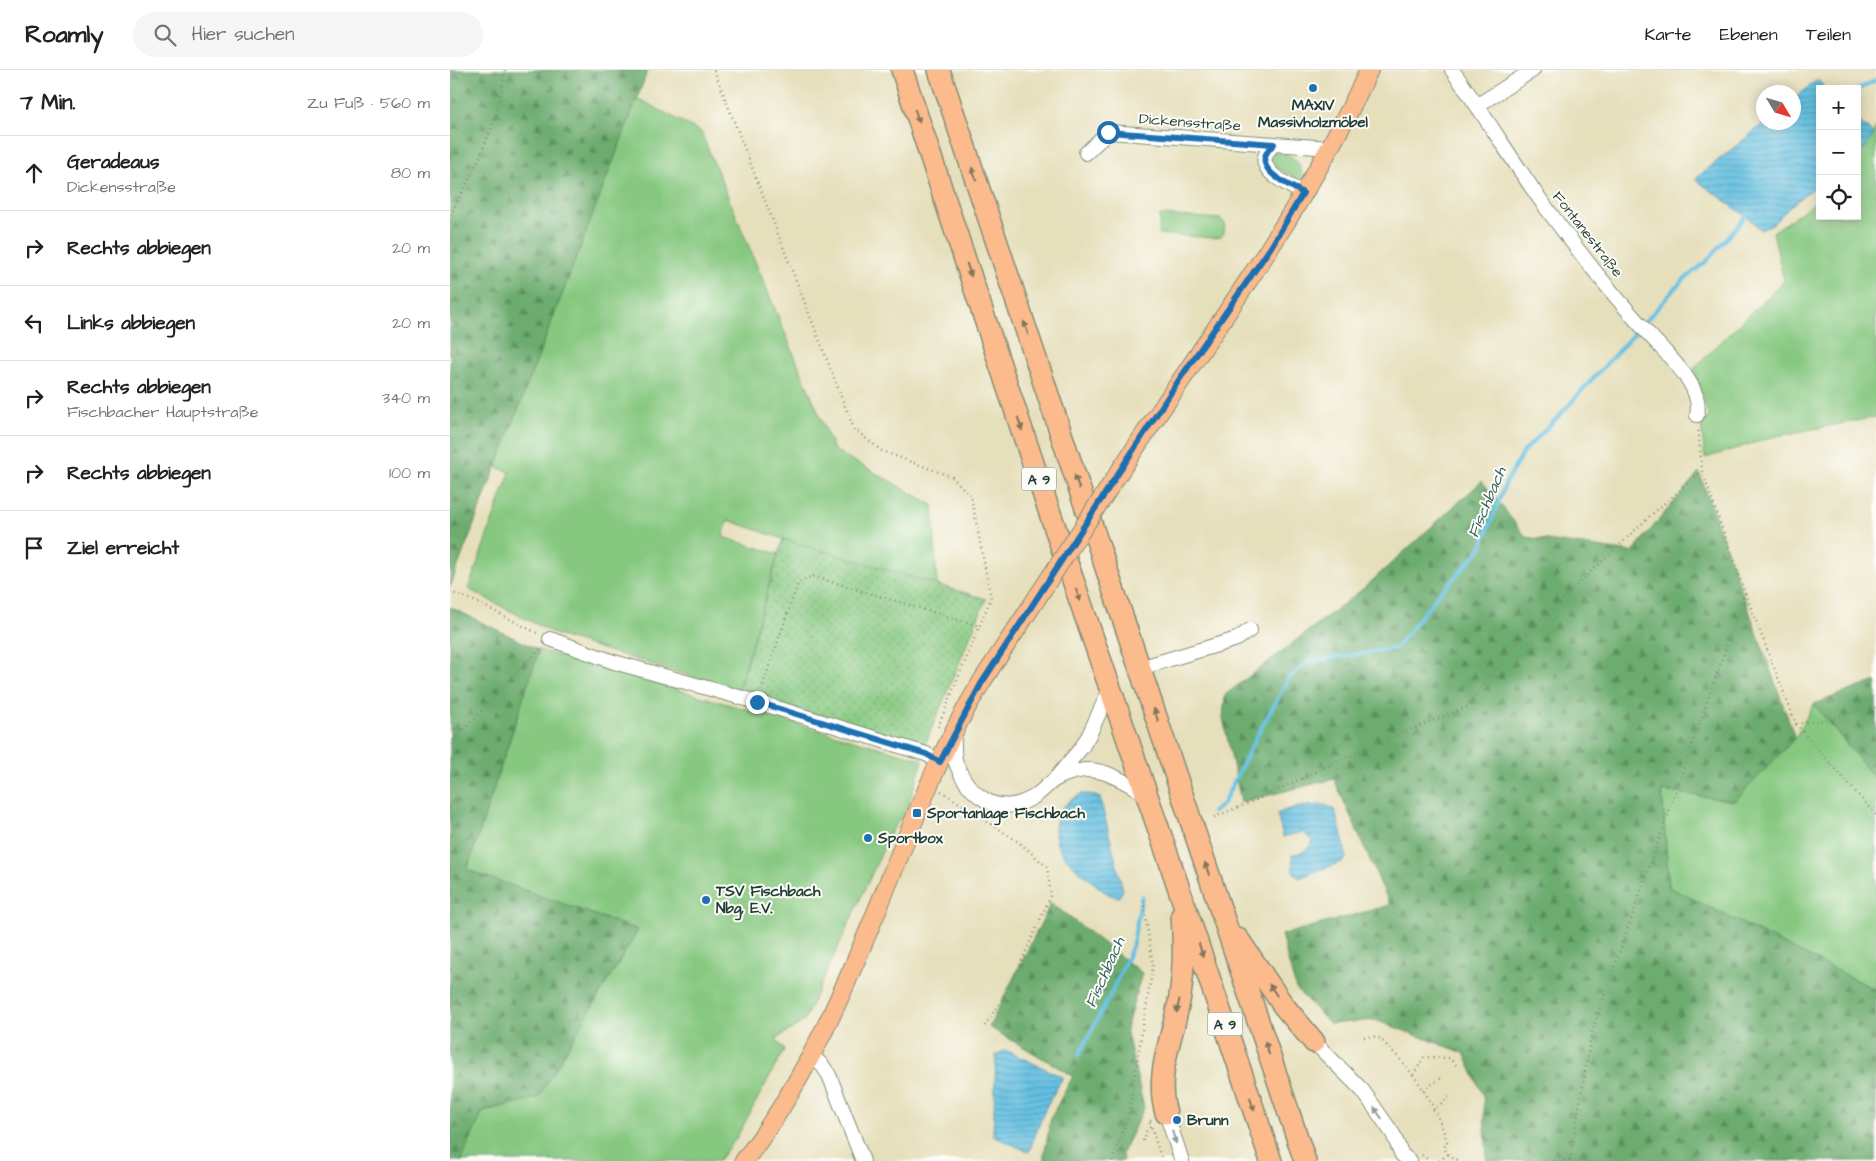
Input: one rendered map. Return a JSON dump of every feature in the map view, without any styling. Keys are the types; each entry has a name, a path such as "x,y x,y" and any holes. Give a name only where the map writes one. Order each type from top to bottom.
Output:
{"highway":[{"name":"A 9","path":"902,70 1110,689 1180,887 1271,1161"},
{"name":"A 9","path":"939,70 1305,1161"},
{"path":"1163,1122 1161,1082 1180,996 1183,955 1180,887"},
{"path":"1223,916 1283,1005 1314,1042"}],"main road":[{"path":"744,1161 812,1056 835,1008 865,942 940,762 946,730 981,684 1179,380 1271,247 1330,148 1369,70"}],"street":[{"name":"Fontanestraße","path":"1452,70 1478,105 1546,208 1600,277 1678,366 1692,385 1698,410 1697,415"},
{"path":"1478,105 1533,70"},
{"name":"Dickensstraße","path":"1086,153 1108,132 1330,148"},
{"path":"1274,144 1265,155 1264,163 1268,171 1303,193"},
{"path":"1140,668 1237,639 1250,630"},
{"path":"550,639 614,662 757,702 926,754 940,762"},
{"path":"946,730 962,775 978,796 990,804 1001,806 1018,804 1032,799 1056,778 1082,747 1110,689"},
{"path":"1056,778 1079,771 1095,770 1146,794"},
{"path":"1314,1042 1362,1091 1393,1134 1402,1155 1410,1161"},
{"path":"812,1056 829,1075 863,1161"},
{"path":"1163,1122 1182,1161"}],"path":[{"path":"450,215 466,188 495,120 505,70"},
{"path":"714,70 854,429 882,451 952,477 971,496 991,598 979,626 946,730"},
{"path":"1697,415 1702,471 1745,593 1796,724 1876,815"},
{"path":"1214,817 1254,801 1368,746 1466,706 1510,649 1651,515 1702,471"},
{"path":"757,702 798,583 812,576 979,626"},
{"path":"450,592 472,600 550,639 450,744"},
{"path":"1554,1161 1570,1160 1592,1031 1745,593"},
{"path":"1796,724 1824,720 1876,707"},
{"path":"930,783 1020,843 1047,867 1051,895 1010,987 984,1027"},
{"path":"1112,1161 1126,1120 1152,966 1143,899"},
{"path":"1364,1037 1375,1036 1380,1039 1405,1064 1423,1090 1444,1131 1447,1142 1444,1148 1448,1154 1458,1160"},
{"path":"1413,1075 1424,1058 1449,1058 1456,1065"},
{"path":"1423,1090 1443,1077"},
{"path":"1433,1110 1449,1097"},
{"path":"1143,1141 1145,1133 1163,1122"},
{"path":"1162,1161 1163,1122"},
{"path":"1440,1161 1448,1154"},
{"path":"1454,1161 1458,1160"}],"green space":[{"path":"450,70 648,70 450,587"},
{"path":"637,98 701,132 834,450 933,505 937,585 783,539 728,520 723,537 778,554 738,691 557,635 468,589 510,472 496,467"},
{"path":"1876,127 1876,417 1777,436 1705,458 1701,423 1709,417 1694,368 1784,281 1773,232 1816,202 1816,220 1861,220 1861,150 1865,148"},
{"path":"1274,152 1294,158 1300,166 1302,177 1297,179 1272,165 1271,157"},
{"path":"1160,215 1221,219 1225,224 1224,233 1221,237 1215,238 1159,234"},
{"path":"1699,472 1795,738 1735,801 1662,791 1669,887 1876,990 1876,1161 1487,1161 1483,1095 1464,1053 1375,1020 1330,1024 1296,989 1281,935 1390,905 1334,779 1241,802 1223,718 1225,695 1364,588 1482,481 1526,537 1632,552"},
{"path":"783,539 986,599 924,747 738,691"},
{"path":"450,607 539,650 467,870 638,930 538,1098 483,1111 461,1161 450,1161"},
{"name":"TSV Fischbach Nbg, E.V.","path":"539,650 923,760 907,809 892,830 804,1021 776,1039 784,1050 737,1137 718,1161 461,1161 483,1111 538,1097 638,930 467,870"},
{"path":"1876,681 1876,780 1814,704"},
{"path":"1814,704 1876,780 1876,990 1669,888 1662,791 1735,800 1795,738"},
{"path":"1051,903 1142,973 1126,1029 1144,1108 1122,1153 1123,1161 1043,1161 1051,1117 1073,1076 989,1027"}],"water":[{"path":"1818,79 1822,85 1816,85 1816,186 1793,204 1774,223 1761,230 1746,216 1695,179 1756,129 1801,130 1801,93"},
{"path":"1861,123 1874,134 1865,148 1861,150"},
{"path":"1081,794 1090,794 1100,798 1123,890 1119,897 1107,893 1075,868 1063,855 1056,840 1056,821 1059,812 1072,799"},
{"path":"1325,805 1335,811 1346,858 1344,861 1299,878 1293,871 1292,855 1307,849 1312,841 1303,832 1283,837 1277,814 1294,808"},
{"path":"1005,1050 1063,1077 1045,1109 1029,1152 993,1136 996,1055"}],"waterway":[{"name":"Fischbach","path":"1861,88 1876,80"},
{"name":"Fischbach","path":"1644,323 1682,281 1707,261 1746,216"},
{"name":"Fischbach","path":"1213,812 1223,804 1253,743 1289,678 1308,662 1396,648 1436,597 1481,548 1506,482 1524,451 1557,418 1639,328"},
{"name":"Fischbach","path":"1079,1055 1132,947 1142,896"}],"place":[{"name":"MAXIV Massivholzmöbel","path":"1313,88"},
{"name":"Sportanlage Fischbach","path":"917,813"},
{"name":"Sportbox","path":"868,838"},
{"name":"TSV Fischbach Nbg, E.V.","path":"706,900"},
{"name":"Brunn","path":"1177,1120"}],"route":[{"path":"757,702 926,754 940,762 981,684 1179,380 1271,247 1303,193 1281,181 1268,171 1264,163 1265,155 1274,144 1108,132"}]}
